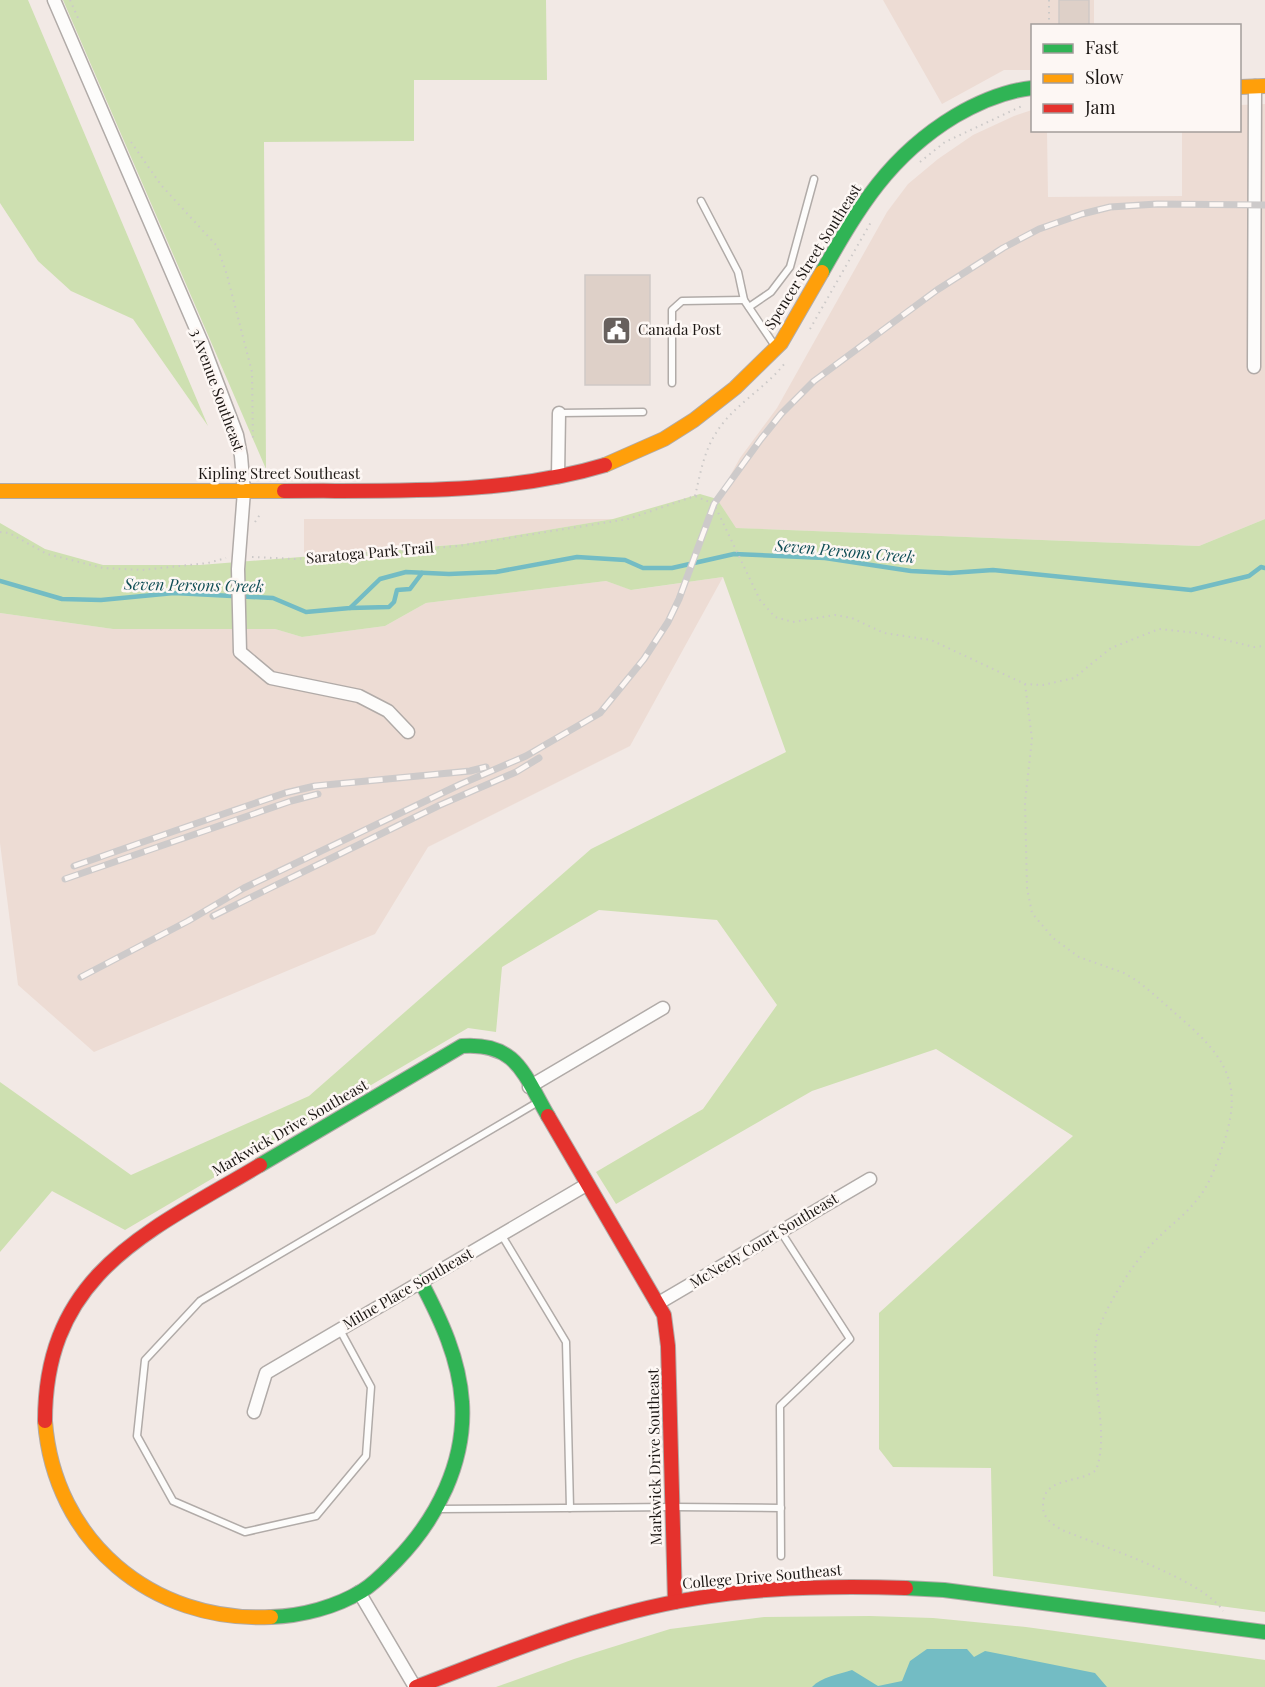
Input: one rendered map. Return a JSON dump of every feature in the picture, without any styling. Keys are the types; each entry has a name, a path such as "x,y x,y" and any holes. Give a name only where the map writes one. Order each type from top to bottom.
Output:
{"street":[{"name":"3 Avenue Southeast","path":"54,0 203,345 237,435 242,456 244,491 239,562 240,652 271,678 359,696 388,711 408,732"},
{"path":"1241,87 1260,86 1254,368"},
{"name":"Spencer Street Southeast","path":"558,477 604,466 648,447 684,427 718,402 781,342 855,216 879,182 907,151 932,131 962,112 992,97 1031,88"},
{"path":"558,477 559,413"},
{"name":"Kipling Street Southeast","path":"0,491 481,488 558,477"},
{"path":"529,1087 663,1008"},
{"name":"Markwick Drive Southeast","path":"421,1282 440,1319 453,1352 461,1393 461,1433 457,1456 452,1476 438,1509 404,1554 359,1592 313,1611 293,1616 232,1618 192,1609 167,1600 138,1584 96,1548 69,1509 62,1494 49,1453 45,1419 46,1389 58,1338 85,1289 113,1257 133,1241 462,1046 484,1046 500,1049 509,1054 517,1064 667,1325 675,1602"},
{"name":"McNeely Court Southeast","path":"657,1304 870,1179"},
{"name":"Milne Place Southeast","path":"254,1412 266,1373 586,1185"},
{"name":"College Drive Southeast","path":"416,1687 564,1632 635,1611 675,1602 774,1589 885,1586 999,1596 1265,1632"},
{"path":"359,1592 416,1687"}],"lane":[{"path":"749,307 771,292 790,267 814,179"},
{"path":"701,201 738,272 744,300 776,347"},
{"path":"672,382 672,310 682,301 744,300"},
{"path":"559,413 644,412"},
{"path":"339,1329 371,1387 366,1456 316,1516 245,1532 174,1501 137,1436 145,1360 200,1301 538,1102"},
{"path":"781,1231 850,1339 780,1406 781,1556"},
{"path":"501,1234 566,1342 570,1508"},
{"path":"438,1509 781,1508"}],"path":[{"path":"70,0 79,20"},
{"path":"1049,0 1049,24"},
{"path":"920,162 945,142 991,119 1014,111 1026,103"},
{"path":"131,142 161,185 216,246 227,274 252,372 253,444"},
{"path":"805,336 873,219"},
{"path":"786,362 733,413 716,434 705,459 695,496 714,504 760,600 775,617 784,621 800,622 835,615 852,618 884,633 931,640 1025,684 1043,685 1074,678 1111,648 1159,629 1197,633 1239,644 1265,646"},
{"name":"Saratoga Park Trail","path":"0,532 9,533 47,554 103,568 142,570 208,563 296,559 458,546 628,519 695,496"},
{"path":"1025,684 1032,739 1025,802 1027,888 1032,913 1044,929 1064,947 1079,957 1124,973 1136,980 1203,1037 1215,1051 1226,1070 1231,1089 1230,1123 1216,1167 1198,1199 1144,1253 1099,1327 1094,1350 1100,1451 1096,1470 1083,1477 1055,1484 1048,1489 1042,1503 1047,1519 1062,1530 1150,1565 1218,1602 1233,1628"}],"shaded area":[{"path":"883,0 1094,0 1094,24 1031,24 1031,70 1004,70 942,104"},
{"path":"1265,104 1265,519 1199,546 735,528 717,499 740,458 777,408 887,212 908,184 938,159 973,135 1031,110 1031,132 1047,132 1048,197 1182,196 1182,132 1241,132 1241,105"},
{"path":"304,519 613,519 464,544 304,556"},
{"path":"723,577 630,746 428,847 375,934 94,1052 18,985 0,843 0,613 113,629 275,629 302,637 385,626 426,603 606,581 632,590"}],"green space":[{"path":"0,0 28,0 208,426 133,319 71,291 38,261 0,203"},
{"path":"63,0 546,0 547,80 414,80 414,141 264,142 266,469"},
{"path":"700,494 717,499 736,528 1199,546 1265,519 1265,1612 993,1576 991,1468 893,1467 879,1449 879,1313 1073,1136 936,1049 812,1091 616,1204 596,1172 703,1109 777,1005 717,920 599,910 502,967 496,1032 468,1028 125,1230 52,1191 0,1252 0,1082 131,1175 309,1096 591,849 786,752 723,577 631,590 606,581 426,603 385,626 302,637 275,629 113,629 0,613 0,523 45,549 103,565 200,565 464,544 613,519"},
{"path":"764,1617 933,1618 1026,1627 1265,1660 1265,1687 496,1687 574,1659 670,1629"}],"water":[{"path":"927,1649 967,1649 974,1657 985,1651 1095,1673 1107,1687 812,1687 825,1678 852,1670 878,1686 902,1681 910,1661"}],"building":[{"path":"1059,0 1089,0 1089,24 1059,24"},
{"name":"Canada Post","path":"585,275 650,275 650,385 585,385"}],"waterway":[{"name":"Seven Persons Creek","path":"0,581 62,599 101,600 174,593 273,598 306,612 350,608 380,579 406,572 449,574 496,572 577,557 625,560 643,568 672,568 734,554 825,558 911,571 950,573 993,570 1191,590 1249,576 1261,567 1265,568"},
{"name":"Seven Persons Creek","path":"350,608 389,607 394,602 397,590 410,589 422,573"}],"railway":[{"path":"81,977 188,921 244,888 461,784 526,756 600,713 644,659 668,622 679,599 714,504 761,439 781,414 814,381 937,290 1003,248 1039,229 1082,214 1110,207 1157,204 1265,205"},
{"path":"213,916 440,805 516,772 539,758"},
{"path":"74,866 285,793 315,786 470,771 486,767"},
{"path":"65,879 291,801 318,794"}],"traffic: fast":[{"path":"822,272 863,205 894,166 912,148 955,116 973,106 1002,94 1031,88"},
{"path":"260,1165 462,1046 495,1049 517,1064 548,1116"},
{"path":"271,1617 318,1610 341,1602 367,1588 411,1545 436,1508 446,1488 459,1446 462,1402 457,1370 448,1340 421,1282"},
{"path":"906,1588 944,1590 1265,1632"}],"traffic: slow":[{"path":"1241,87 1265,86"},
{"path":"605,465 664,439 694,420 735,388 781,343 822,272"},
{"path":"0,491 284,491"},
{"path":"45,1421 52,1464 67,1503 89,1537 117,1566 150,1589 187,1606 227,1615 271,1617"}],"traffic: jam":[{"path":"284,491 405,491 486,487 566,475 605,465"},
{"path":"548,1116 664,1315 668,1346 675,1602"},
{"path":"45,1421 50,1370 63,1327 84,1292 111,1262 144,1236 260,1165"},
{"path":"416,1687 579,1627 668,1603 770,1590 838,1587 906,1588"}],"place":[{"name":"Canada Post","path":"617,330"}]}
